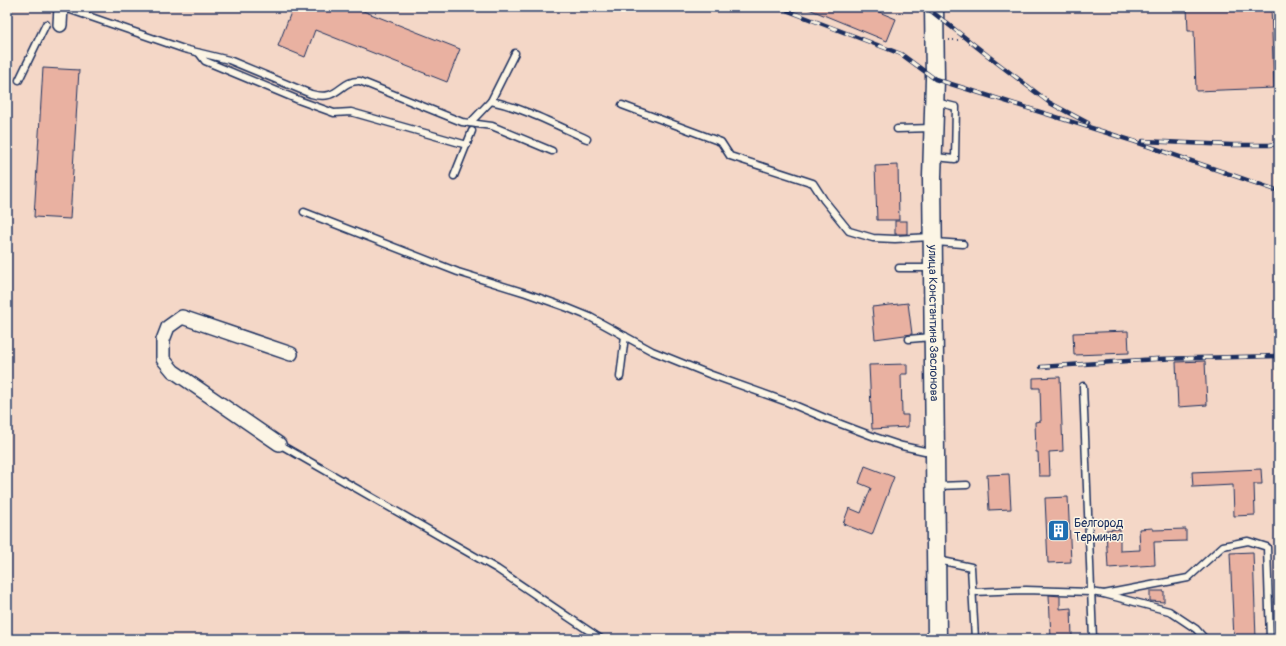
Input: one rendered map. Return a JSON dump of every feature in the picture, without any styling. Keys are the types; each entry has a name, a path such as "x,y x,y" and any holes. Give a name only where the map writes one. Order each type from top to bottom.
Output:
{"street":[{"path":"60,25 62,7"},
{"name":"улица Константина Заслонова","path":"934,7 934,128 932,177 937,639"},
{"path":"279,444 173,371 163,359 163,340 168,327 182,317 291,354"}],"lane":[{"path":"62,7 199,53 229,60 288,85 319,96 336,93 350,82 360,82 458,120 501,129 552,151"},
{"path":"19,80 46,24"},
{"path":"199,53 205,61 301,101 334,113 351,112 466,145"},
{"path":"470,123 491,101 515,53"},
{"path":"491,101 542,119 587,139"},
{"path":"933,157 955,159 956,106 934,102"},
{"path":"622,105 721,142 730,156 813,183 824,200 849,231 873,238 933,240 963,244"},
{"path":"898,129 934,128"},
{"path":"454,176 472,131"},
{"path":"304,212 458,272 568,308 590,317 652,351 787,402 862,433 902,446 935,453"},
{"path":"899,268 933,268"},
{"path":"620,377 625,336"},
{"path":"909,340 934,337"},
{"path":"1083,386 1093,639"},
{"path":"279,444 497,569 601,639"},
{"path":"936,486 967,485"},
{"path":"1104,594 1188,578 1222,546 1248,541 1267,547 1270,639"},
{"path":"936,560 971,567 975,639"},
{"path":"972,592 1026,590 1091,592 1104,594 1169,611 1196,628 1206,639"}],"shaded area":[{"path":"7,7 1279,7 1279,639 7,639"}],"building":[{"path":"293,7 353,7 460,49 447,82 315,30 305,57 278,46"},
{"path":"804,7 867,7 896,19 887,41"},
{"path":"1187,7 1271,7 1274,88 1196,91 1194,31 1188,31"},
{"path":"43,68 79,70 70,219 34,217"},
{"path":"898,165 899,220 877,220 875,166"},
{"path":"895,221 907,221 907,234 895,234"},
{"path":"908,303 912,334 875,339 872,307"},
{"path":"1128,331 1129,353 1074,355 1073,333"},
{"path":"1205,361 1207,405 1178,407 1176,362"},
{"path":"907,364 907,374 901,374 902,415 908,415 908,427 872,429 869,365"},
{"path":"1060,377 1063,451 1049,452 1050,476 1039,476 1038,452 1036,452 1035,422 1041,421 1040,388 1033,388 1033,378"},
{"path":"865,466 894,477 872,535 843,524 849,508 861,513 871,488 859,483"},
{"path":"1261,469 1262,484 1254,484 1255,515 1234,516 1233,485 1193,487 1192,472"},
{"path":"1009,474 1011,509 989,510 987,475"},
{"name":"Белгород Терминал","path":"1068,497 1071,562 1048,563 1045,498"},
{"path":"1153,528 1153,530 1186,529 1186,541 1154,542 1155,565 1108,568 1106,530 1120,529 1120,551 1140,550 1139,529"},
{"path":"1253,552 1256,639 1234,639 1230,553"},
{"path":"1150,591 1164,591 1164,602 1150,601"},
{"path":"1049,595 1060,596 1060,609 1071,608 1072,637 1051,638"}],"railway":[{"path":"778,7 901,54 935,79 1133,141 1279,191"},
{"path":"926,7 1050,103 1088,123"},
{"path":"1143,141 1231,145 1270,145 1279,143"},
{"path":"1041,367 1156,359 1279,356"}],"place":[{"name":"Белгород Терминал","path":"1058,530"}]}
